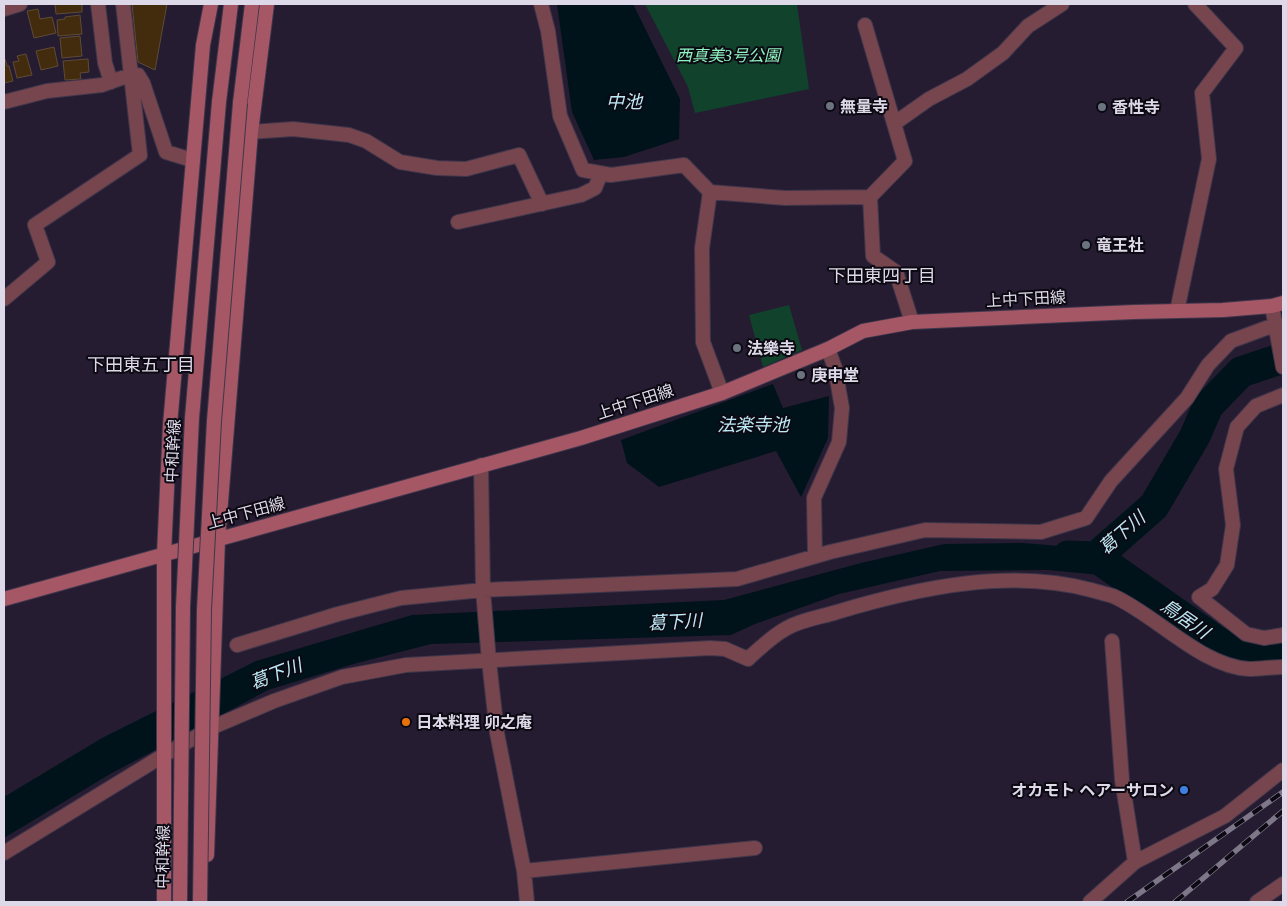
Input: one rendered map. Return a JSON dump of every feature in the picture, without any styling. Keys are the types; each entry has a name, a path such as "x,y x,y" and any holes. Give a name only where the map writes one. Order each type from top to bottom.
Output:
{"main road":[{"path":"164,902 164,554 170,425 192,160 203,45 210,4"},
{"name":"中和幹線","path":"180,902 183,607 191,428 219,102 231,4"},
{"path":"200,902 205,590 214,420 240,103 252,4"},
{"path":"205,902 213,727 218,539 251,132 267,4"},
{"name":"上中下田線","path":"4,599 581,438 722,393 828,349 864,331 912,322 1223,310 1278,304"}],"street":[{"path":"4,9 20,4"},
{"path":"98,4 105,63 111,82"},
{"path":"4,299 48,262 35,225 140,155 123,4"},
{"path":"542,4 548,31 560,116 583,170 611,175 684,164 710,192 785,198 870,197 905,161 865,25"},
{"path":"894,123 929,99 974,74 1003,53 1028,26 1062,4"},
{"path":"1177,311 1209,159 1202,93 1236,48 1195,4"},
{"path":"4,102 47,91 102,85 138,75 143,83 166,152 192,160"},
{"path":"251,132 293,129 349,135 366,141 400,162 436,168 466,169 519,155 542,204"},
{"path":"458,222 581,195 595,188 601,173"},
{"path":"710,192 702,248 703,342 722,393"},
{"path":"870,197 873,256 896,272 912,322"},
{"path":"1278,304 1277,324 1283,366"},
{"path":"237,644 338,614 401,598 483,590 737,579 815,556 925,530 1041,532 1086,518 1111,480 1187,398 1208,366 1231,340 1277,324"},
{"path":"815,556 814,498 840,442 842,408 835,368 828,349"},
{"path":"1283,396 1256,406 1237,427 1226,468 1232,524 1228,565 1212,589 1198,597 1246,634 1264,638 1283,635"},
{"path":"481,465 483,590 489,661 497,732 524,871 527,902"},
{"path":"4,853 213,727 274,701 342,678 406,666 710,648 726,649 748,659 767,641 788,628 855,607 926,589 976,582 1034,581 1073,585 1112,596 1143,612 1190,646 1223,663 1248,669 1283,666"},
{"path":"1112,641 1122,780 1135,862"},
{"path":"1090,902 1135,862 1224,816 1283,770"},
{"path":"524,871 755,848"},
{"path":"1257,902 1283,884"}],"green space":[{"name":"西真美3号公園","path":"645,4 797,4 809,89 695,113 688,87"},
{"path":"789,305 802,350 763,367 749,315"}],"water":[{"name":"中池","path":"557,4 633,4 680,99 679,139 624,157 594,160 572,112"},
{"name":"法楽寺池","path":"773,384 783,408 829,396 828,438 801,497 776,451 659,487 627,463 621,440"},
{"path":"1103,541 1117,560 1101,575 1048,570 940,571 839,594 755,624 731,635 431,644 357,663 268,690 110,774 4,838 4,797 102,738 256,661 412,615 724,600 861,563 944,544 1023,543 1084,548"}],"building":[{"path":"55,4 82,4 82,12 56,14"},
{"path":"132,4 167,4 155,70 138,62"},
{"path":"38,9 40,19 52,17 56,33 34,38 27,11"},
{"path":"80,15 82,34 58,36 57,20"},
{"path":"80,36 82,56 62,58 60,38"},
{"path":"54,47 58,66 41,70 36,51"},
{"path":"26,54 32,75 17,78 13,62 19,61 17,56"},
{"path":"4,59 7,66 9,66 13,81 4,83"},
{"path":"88,59 89,72 80,73 81,79 65,80 63,61"}],"waterway":[{"name":"葛下川","path":"1068,556 1096,557 1154,506 1195,436 1208,406 1241,372 1283,358"},
{"name":"鳥居川","path":"1096,557 1216,641 1242,655 1283,655"}],"railway":[{"path":"1127,902 1283,792"},
{"path":"1175,902 1283,811"}],"place":[{"name":"無量寺","path":"830,106"},
{"name":"香性寺","path":"1102,107"},
{"name":"竜王社","path":"1086,245"},
{"name":"法樂寺","path":"737,348"},
{"name":"庚申堂","path":"801,375"},
{"name":"日本料理 卯之庵","path":"406,722"},
{"name":"オカモト ヘアーサロン","path":"1184,790"}],"district":[{"name":"下田東四丁目","path":"882,276"},
{"name":"下田東五丁目","path":"141,365"}]}
